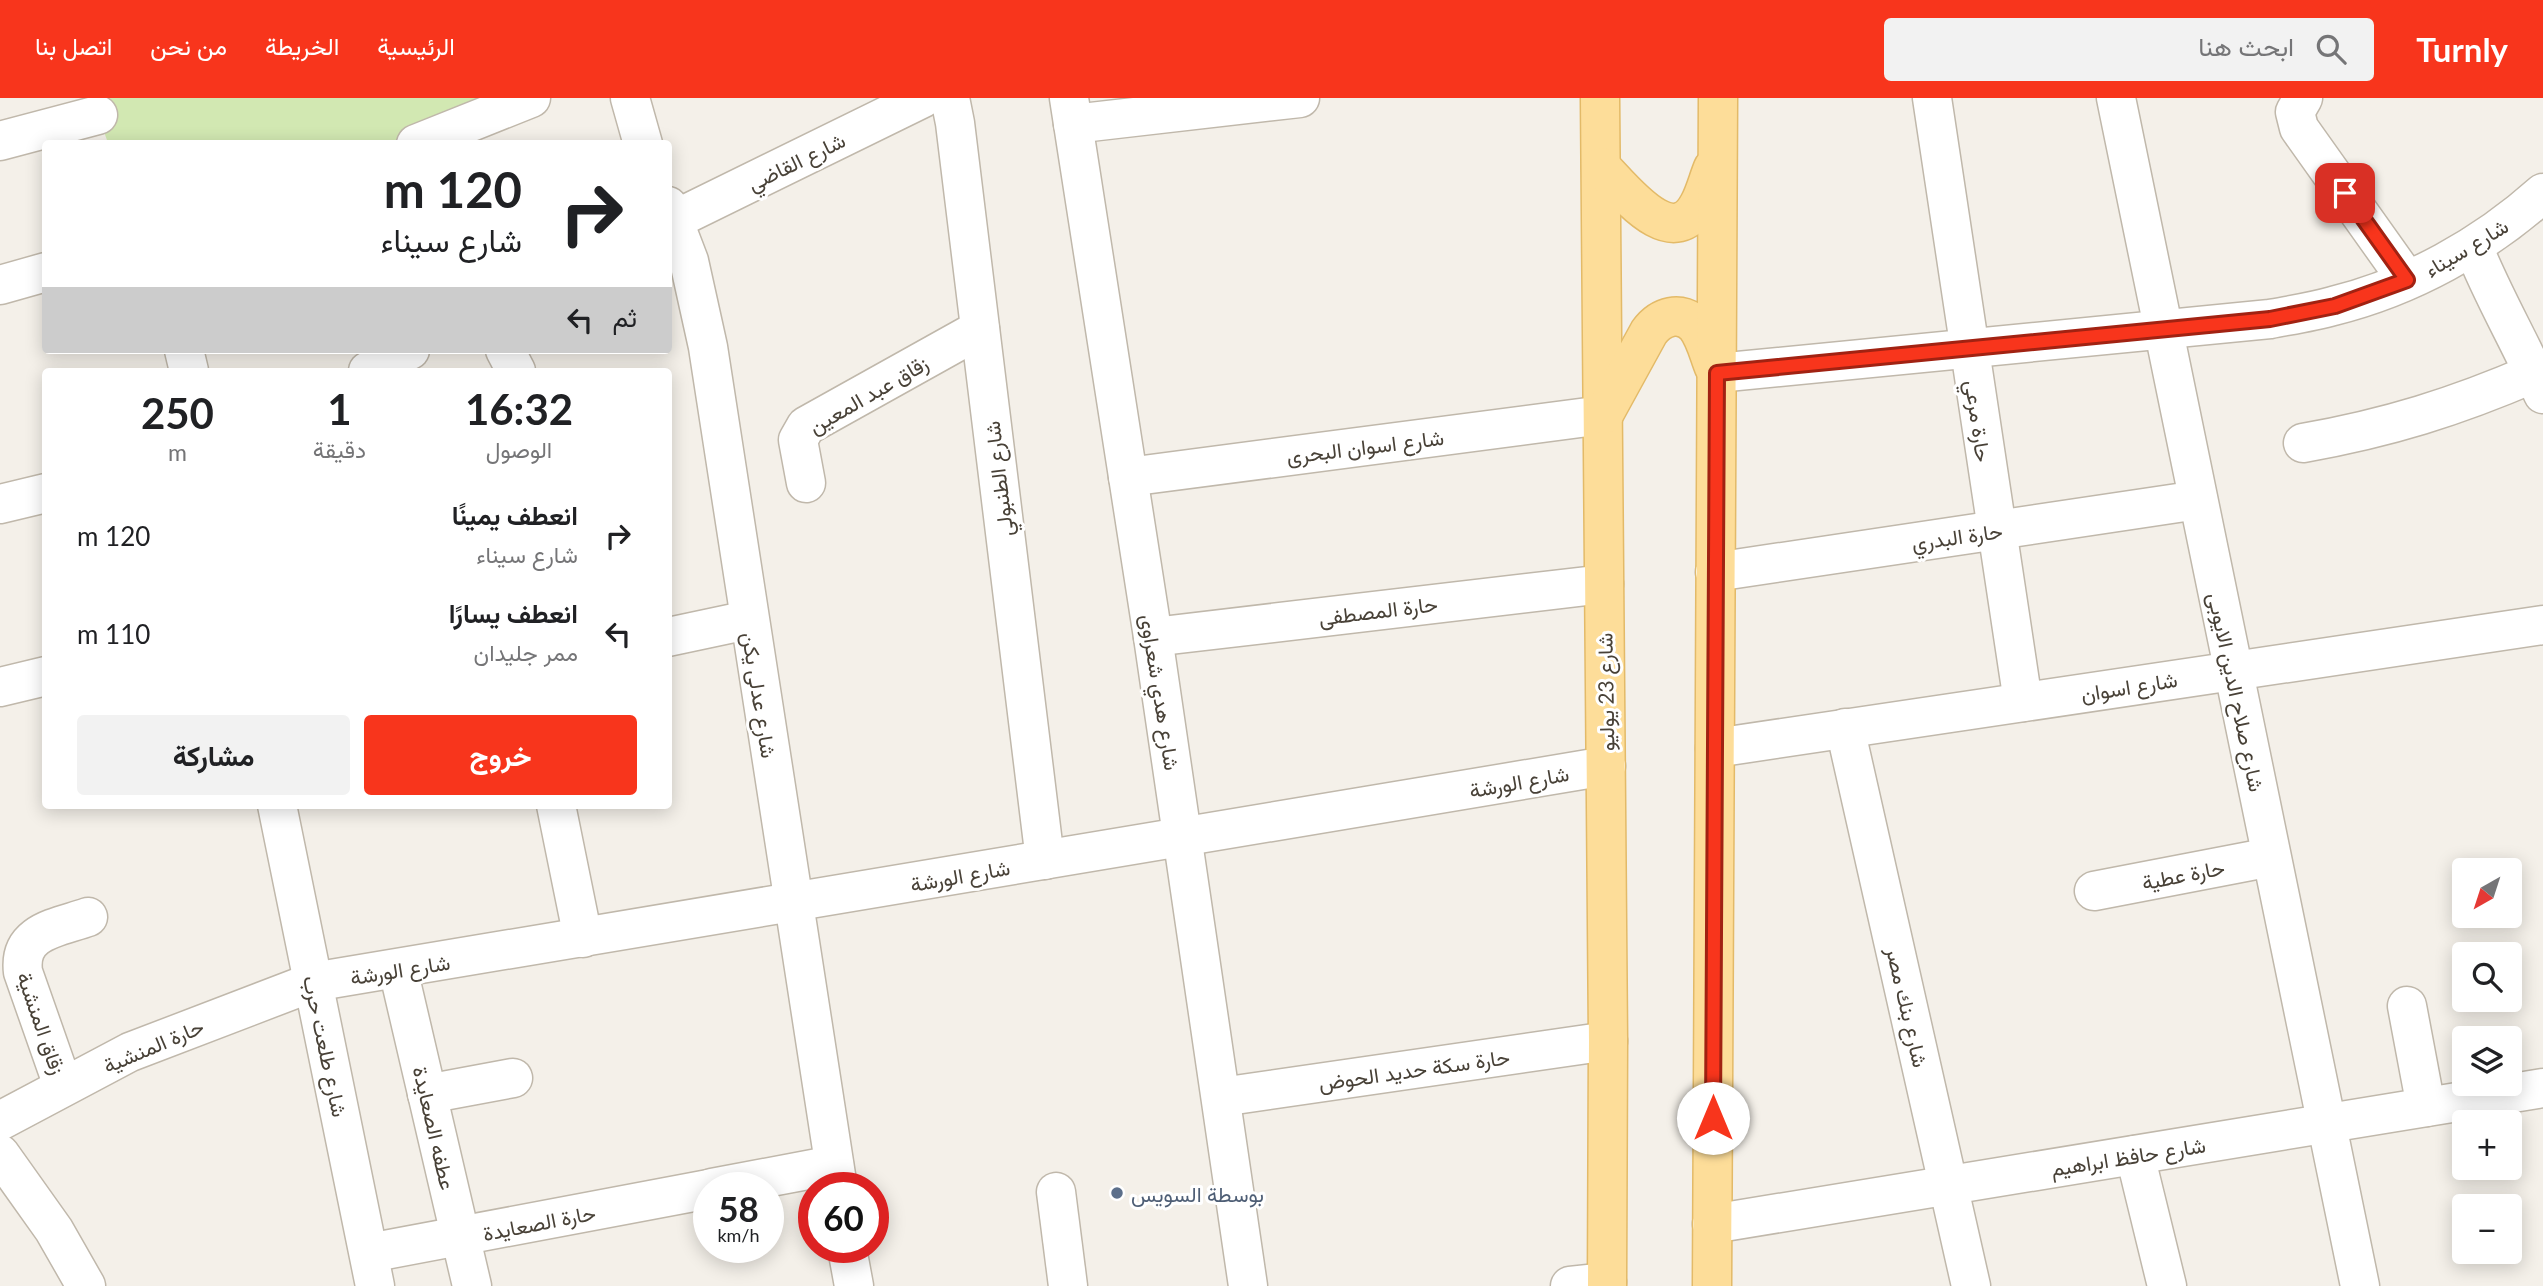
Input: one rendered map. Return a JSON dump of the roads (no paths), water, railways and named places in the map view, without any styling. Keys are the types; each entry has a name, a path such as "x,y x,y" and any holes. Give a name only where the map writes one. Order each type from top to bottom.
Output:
{"main road":[{"name":"شارع 23 يوليو","path":"1595,1285 1608,1041 1601,98"},
{"path":"1712,1286 1718,98"},
{"path":"1601,167 1651,217 1664,223 1679,222 1691,215 1700,204 1718,154"},
{"path":"1603,415 1649,332 1656,323 1666,317 1678,316 1689,320 1698,328 1717,373"}],"street":[{"path":"426,140 531,98"},
{"path":"630,98 642,140"},
{"name":"شارع القاضي","path":"672,217 923,98"},
{"name":"شارع الطنبولي","path":"950,98 1045,860"},
{"path":"1071,111 1300,98"},
{"name":"حارة مرعي","path":"1932,98 2023,702"},
{"name":"شارع صلاح الدين الايوبى","path":"2116,98 2360,1286"},
{"path":"2303,98 2295,112 2299,128 2407,280"},
{"name":"شارع هدي شعراوى","path":"1071,111 1153,637 1248,1286"},
{"path":"0,141 99,119"},
{"name":"شارع سيناء","path":"1717,373 2270,319 2335,306 2436,267 2473,246 2521,213 2543,193"},
{"name":"شارع عدلى يكن","path":"672,219 689,261 706,337 835,1172"},
{"path":"2303,443 2421,417 2478,397 2538,383 2488,286 2473,246"},
{"path":"0,285 42,273"},
{"name":"زقاق عبد المعين","path":"806,483 798,440 806,426 980,329"},
{"path":"374,368 402,354"},
{"name":"شارع اسوان البحرى","path":"1128,477 1603,415"},
{"path":"0,504 42,494"},
{"name":"حارة البدري","path":"1716,572 2198,500"},
{"name":"حارة المصطفى","path":"1153,637 1604,584"},
{"path":"672,636 748,620"},
{"name":"شارع اسوان","path":"1715,748 2543,625"},
{"path":"0,687 42,677"},
{"name":"شارع بنك مصر","path":"1845,728 1971,1286"},
{"name":"شارع الورشة","path":"313,982 1606,766"},
{"name":"شارع طلعت حرب","path":"278,809 372,1269"},
{"path":"557,809 583,938"},
{"name":"حارة عطية","path":"2094,891 2271,857"},
{"name":"زقاق المنشية","path":"63,1086 23,972 22,961 24,950 31,940 40,934 88,917"},
{"name":"عطفه الصعايدة","path":"398,969 472,1286"},
{"name":"حارة المنشية","path":"0,1121 63,1086 141,1048 313,982"},
{"path":"2407,1006 2426,1107"},
{"name":"حارة سكة حديد الحوض","path":"1221,1097 1608,1041"},
{"path":"428,1094 513,1078"},
{"name":"شارع حافظ ابراهيم","path":"1712,1224 2543,1088"},
{"path":"0,1154 54,1230 86,1286"},
{"path":"2136,1155 2163,1285"},
{"name":"حارة الصعايدة","path":"372,1269 460,1237 693,1192"},
{"path":"1056,1192 1068,1286"},
{"path":"850,1263 854,1286"}],"place":[{"name":"بوسطة السويس","path":"1117,1193"}]}
